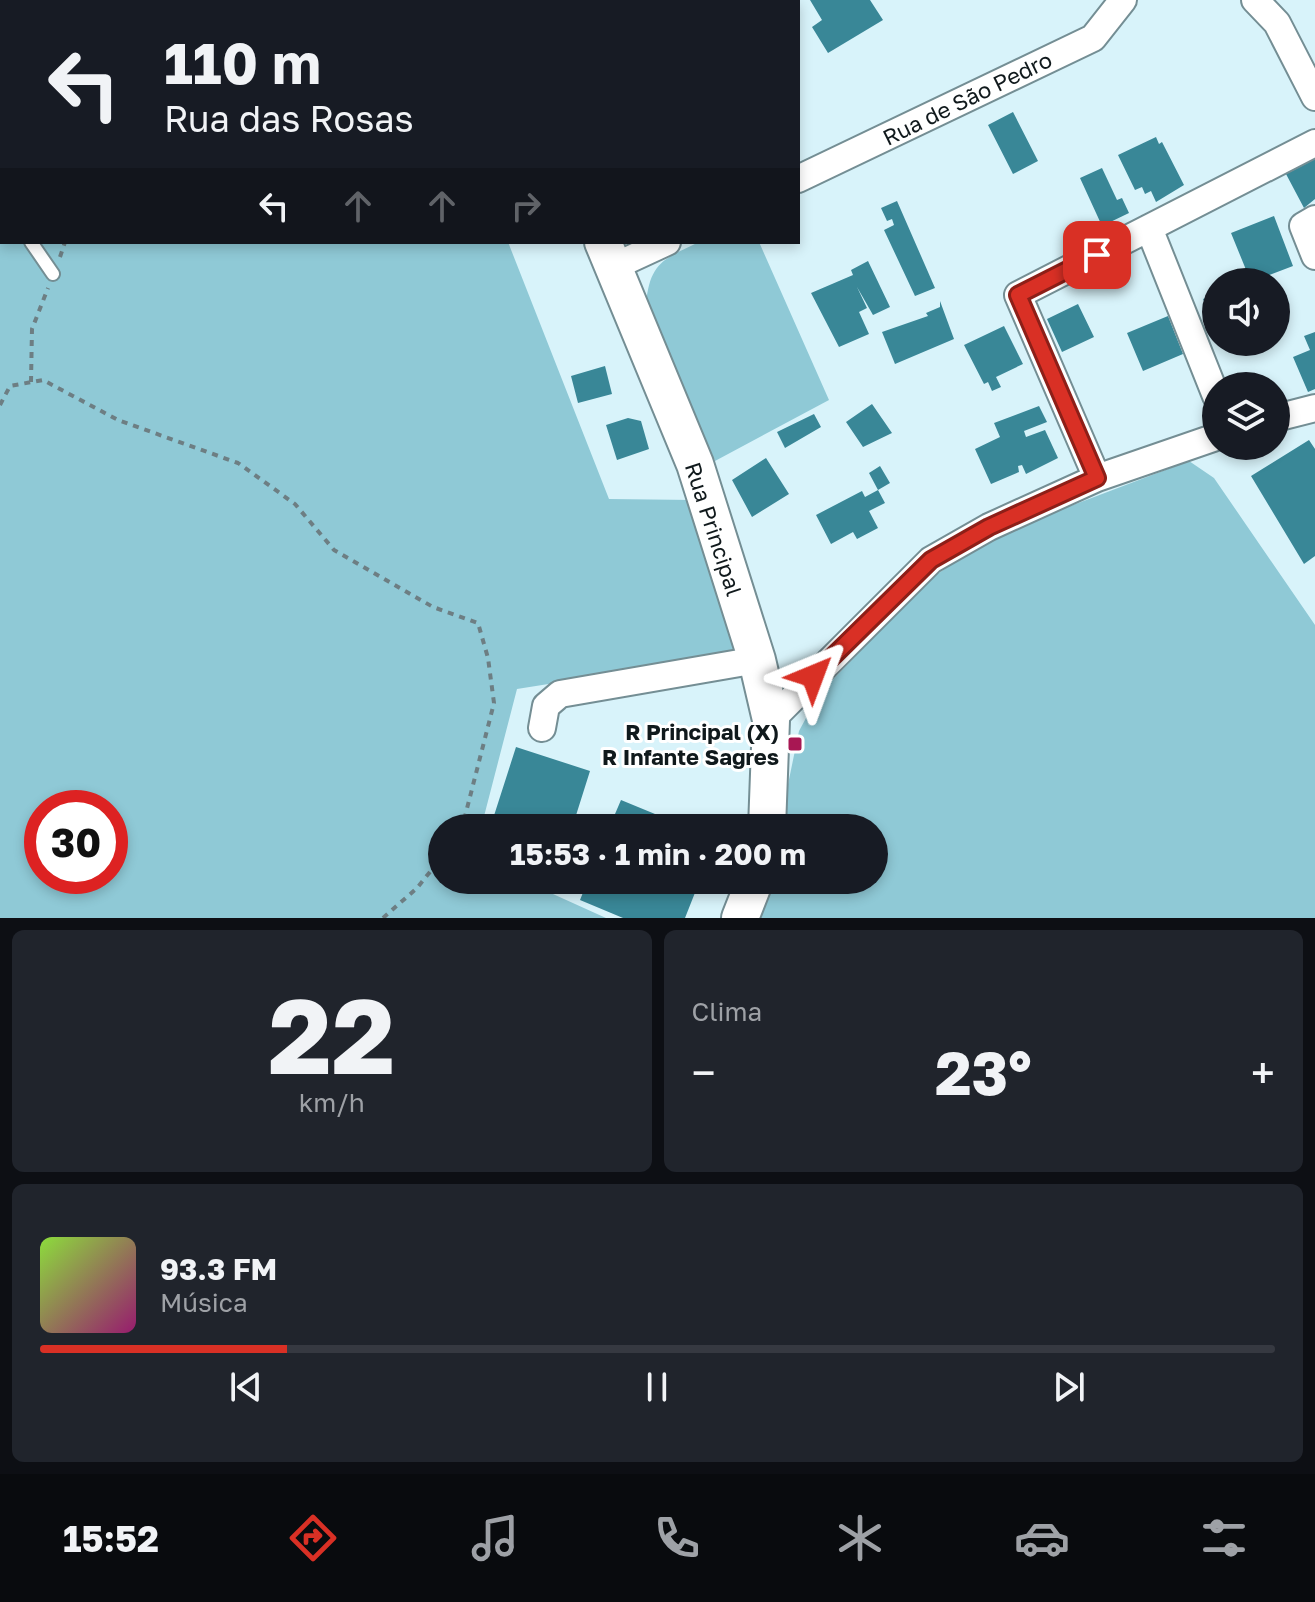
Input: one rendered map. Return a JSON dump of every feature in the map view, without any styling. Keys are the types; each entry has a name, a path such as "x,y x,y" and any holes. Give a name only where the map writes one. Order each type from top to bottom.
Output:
{"street":[{"name":"Rua de São Pedro","path":"800,178 1093,38 1123,0"},
{"path":"1255,0 1277,23 1315,97"},
{"path":"1097,478 1018,295 1315,143"},
{"path":"1315,219 1303,226 1315,256"},
{"path":"1149,228 1206,372"},
{"path":"608,255 658,244"},
{"name":"Rua Principal","path":"608,255 695,464 757,660 771,720 770,814"},
{"path":"1290,416 1313,412"},
{"path":"771,720 931,560 989,527 1097,478 1202,442"},
{"path":"542,728 546,706 560,694 757,660"},
{"path":"740,918 749,894"}],"lane":[{"path":"32,244 53,274"}],"path":[{"path":"31,382 32,329 64,244"},
{"path":"0,405 10,386 43,380 118,420 238,463 295,504 334,550 433,607 478,623 488,658 494,703 466,814"},
{"path":"383,918 428,874"}],"shaded area":[{"path":"0,244 509,244 609,499 693,500 737,654 517,689 485,814 428,814 428,894 553,894 606,918 0,918"},
{"path":"695,244 760,244 829,400 715,461 646,304 655,270"},
{"path":"1189,461 1214,478 1315,625 1315,918 753,918 763,894 888,894 888,814 782,814 799,731 819,694 931,578 1002,532"}],"building":[{"path":"810,0 870,0 883,20 828,53 812,27 822,20"},
{"path":"1013,112 1038,161 1013,174 988,125"},
{"path":"1156,137 1159,144 1162,142 1184,185 1156,202 1151,191 1145,194 1142,187 1135,190 1118,155"},
{"path":"1315,159 1315,199 1304,208 1286,174"},
{"path":"1102,168 1117,200 1122,198 1129,213 1102,226 1080,178"},
{"path":"897,201 935,288 915,296 884,230 894,225 892,219 887,221 881,208"},
{"path":"1274,216 1293,266 1245,268 1231,233"},
{"path":"868,261 890,307 873,315 857,287 867,308 859,312 869,334 839,347 811,293 853,275 851,270"},
{"path":"940,301 954,339 895,364 882,332 928,316 926,313 940,307"},
{"path":"1078,304 1094,337 1062,352 1047,319"},
{"path":"1168,316 1183,354 1143,371 1127,333"},
{"path":"1004,326 1023,364 996,377 1001,387 992,391 988,382 984,384 964,345"},
{"path":"1315,332 1315,389 1308,392 1293,357 1310,350 1304,336"},
{"path":"605,366 612,394 578,403 571,376"},
{"path":"872,404 892,433 863,447 846,422"},
{"path":"1039,406 1047,422 1024,431 1026,437 1045,430 1058,458 1026,474 1022,465 1018,466 1019,472 991,484 975,449 1000,437 994,423"},
{"path":"814,414 821,427 785,448 777,432"},
{"path":"628,418 641,421 649,449 617,460 606,425"},
{"path":"1309,440 1315,449 1315,556 1304,564 1251,476 1277,460 1290,460 1290,452"},
{"path":"766,458 789,494 752,517 732,480"},
{"path":"880,466 890,483 878,490 869,473"},
{"path":"878,490 885,503 869,511 878,528 857,539 853,532 831,544 816,515 862,491 865,497"},
{"path":"516,747 590,771 576,814 494,814"},
{"path":"621,800 655,814 615,814"},
{"path":"582,894 694,894 685,918 623,918 580,900"}],"place":[{"name":"R Principal (X) R Infante Sagres","path":"795,744"}],"route":[{"path":"813,676 931,560 989,527 1097,478 1018,295 1097,255"}]}
